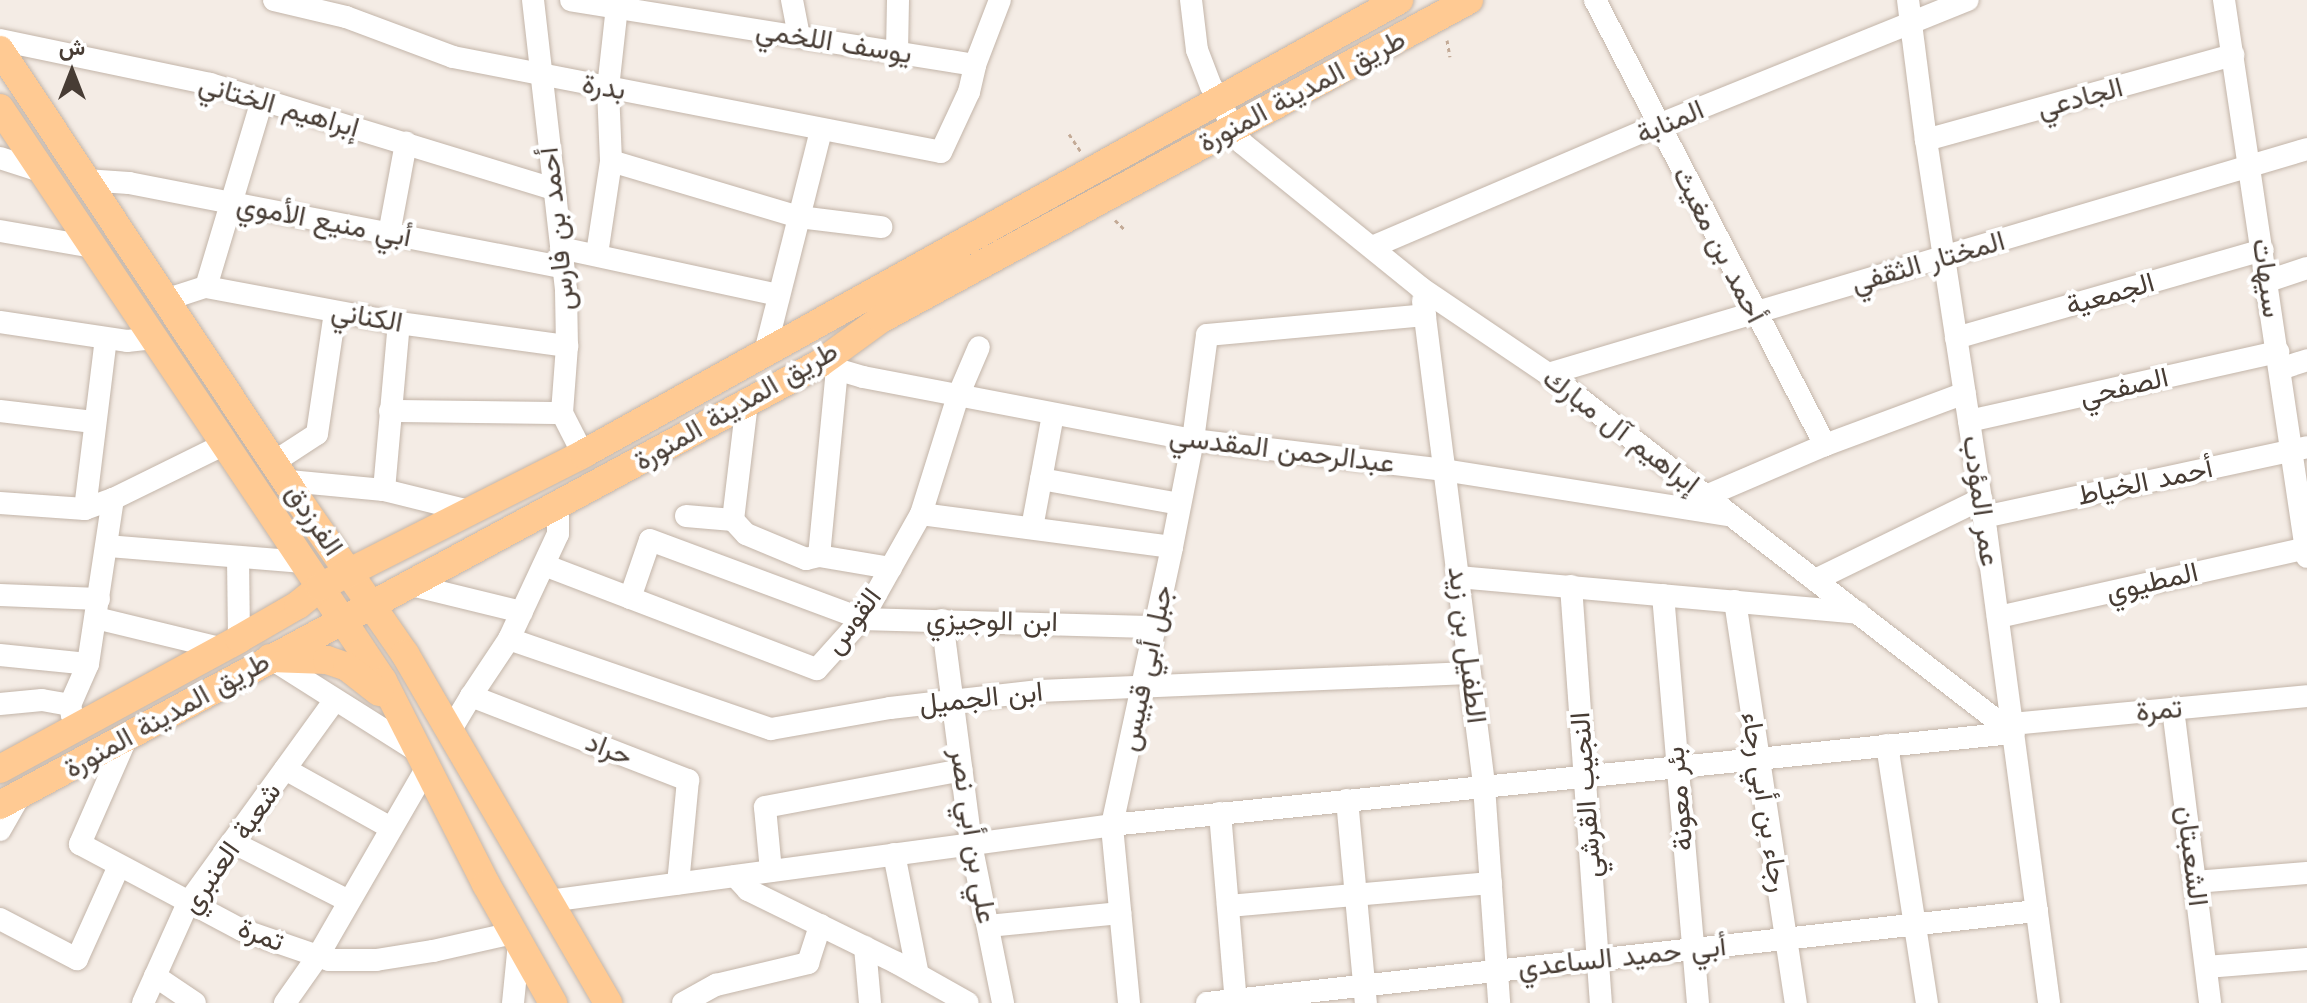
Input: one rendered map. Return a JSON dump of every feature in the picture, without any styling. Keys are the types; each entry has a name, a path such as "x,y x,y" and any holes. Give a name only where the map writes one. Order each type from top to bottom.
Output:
{"main road":[{"name":"طريق المدينة المنورة","path":"0,769 75,715 230,644 349,571 583,454 1399,0"},
{"name":"طريق المدينة المنورة","path":"10,800 747,403 828,366 881,319 1469,0"},
{"name":"الفرزدق","path":"0,50 373,606 450,731 608,1003"},
{"name":"الفرزدق","path":"0,108 383,681 553,1003"},
{"path":"270,658 327,660 347,667 398,709"}],"street":[{"name":"بدرة","path":"274,0 334,7 453,57 542,77 941,152 969,92 975,65"},
{"name":"يوسف اللخمي","path":"571,0 975,65"},
{"path":"792,0 799,35"},
{"path":"897,52 898,0"},
{"path":"975,65 1000,0"},
{"name":"إبراهيم آل مبارك","path":"1191,0 1197,50 1232,128 1242,143 1421,288 1548,374 2012,729"},
{"name":"أحمد بن مغيث","path":"1595,0 1754,313 1825,445"},
{"name":"عمر المؤدب","path":"1908,0 1926,140 1983,508 2049,1003"},
{"name":"المنابة","path":"1372,247 1658,125 1968,0"},
{"name":"سيهات","path":"2224,0 2279,361 2299,449 2306,552"},
{"name":"أحمد بن فارس","path":"537,4 562,258 567,346 562,413"},
{"path":"597,254 611,161 608,88 617,7"},
{"name":"إبراهيم الختاني","path":"0,40 117,62 262,100 554,189"},
{"name":"الجادعي","path":"1926,140 2233,55"},
{"path":"206,287 262,100"},
{"path":"765,352 821,131"},
{"path":"389,234 406,143"},
{"name":"المختار الثقفي","path":"1548,374 2251,169 2307,149"},
{"path":"0,158 43,172"},
{"path":"611,161 799,217 881,227"},
{"name":"أبي منيع الأموي","path":"85,180 129,183 389,234 562,258 597,254 778,295"},
{"path":"0,231 93,247"},
{"name":"الجمعية","path":"1956,338 2263,250"},
{"path":"2268,281 2307,268"},
{"name":"الكناني","path":"168,299 206,287 399,323 567,346"},
{"name":"الطفيل بن زيد","path":"1421,288 1484,786 1499,1003"},
{"path":"281,471 317,434 335,312"},
{"name":"جبل أبي قبيس","path":"1129,1003 1112,825 1193,440 1207,335 1425,315"},
{"path":"0,322 106,339 154,338"},
{"path":"384,490 399,323"},
{"path":"85,509 93,422 106,339"},
{"name":"القوس","path":"544,565 817,669 862,619 921,514 958,396 979,347"},
{"name":"الصفحي","path":"1969,421 2279,361 2307,360"},
{"path":"819,556 828,366"},
{"name":"عبدالرحمن المقدسي","path":"828,366 958,396 1193,440 1444,470 1731,515"},
{"path":"1706,496 1825,445 1965,393"},
{"path":"733,520 747,403"},
{"path":"0,411 93,422"},
{"path":"390,411 562,413 583,454"},
{"path":"1032,528 1053,415"},
{"path":"0,503 85,509 113,499 225,444"},
{"name":"أحمد الخياط","path":"1815,580 1983,508 2299,449"},
{"path":"281,471 384,490 469,511"},
{"path":"1041,479 1180,504"},
{"path":"0,704 42,700 75,715 88,664 113,499"},
{"path":"450,731 509,639 522,612 558,534 558,506"},
{"path":"921,514 1172,547"},
{"path":"686,516 733,520 746,534 806,559 819,556 891,568"},
{"name":"ابن الوجيزي","path":"630,598 650,540 862,619 1156,627"},
{"path":"108,546 304,562"},
{"name":"المطيوي","path":"1998,617 2306,552"},
{"path":"0,595 97,609 230,644 238,557"},
{"path":"1458,577 1858,613"},
{"path":"411,585 522,612"},
{"name":"النجيب القرشي","path":"1571,586 1601,1003"},
{"name":"بئر معونة","path":"1663,595 1698,1003"},
{"name":"رجاء بن أبي رجاء","path":"1735,601 1796,1003"},
{"name":"علي بن أبي نصر","path":"942,620 971,844 1003,1003"},
{"name":"ابن الجميل","path":"509,639 771,729 890,708 1039,691 1470,673"},
{"path":"0,655 88,664"},
{"path":"270,658 423,760 391,828 318,956 285,1003"},
{"name":"حراد","path":"471,696 688,780 678,884"},
{"name":"تمرة","path":"549,901 1112,825 1887,745 2173,709 2307,696"},
{"name":"شعبة العنبري","path":"143,1003 188,903 334,701"},
{"name":"الشعبتان","path":"2173,709 2210,1003"},
{"name":"تمرة","path":"126,739 80,844 188,903 242,930 329,960 376,960 516,938"},
{"path":"1887,745 1927,1003"},
{"path":"285,769 391,828"},
{"path":"771,871 765,807 962,770"},
{"path":"0,830 10,800"},
{"path":"1347,800 1366,994"},
{"path":"1220,813 1236,1001"},
{"path":"232,842 349,901"},
{"path":"894,854 918,975"},
{"path":"0,919 77,959 119,866"},
{"path":"2195,882 2307,873"},
{"path":"735,876 748,890 865,947 968,1003"},
{"path":"1228,906 1491,883"},
{"name":"أبي حميد الساعدي","path":"1207,1003 1366,994 1496,971 2037,911"},
{"path":"988,926 1120,913"},
{"path":"683,1003 716,985 808,963 820,925"},
{"path":"513,1003 516,938"},
{"path":"865,947 870,1003"},
{"path":"2206,967 2307,959"},
{"path":"155,976 195,1003"}]}
